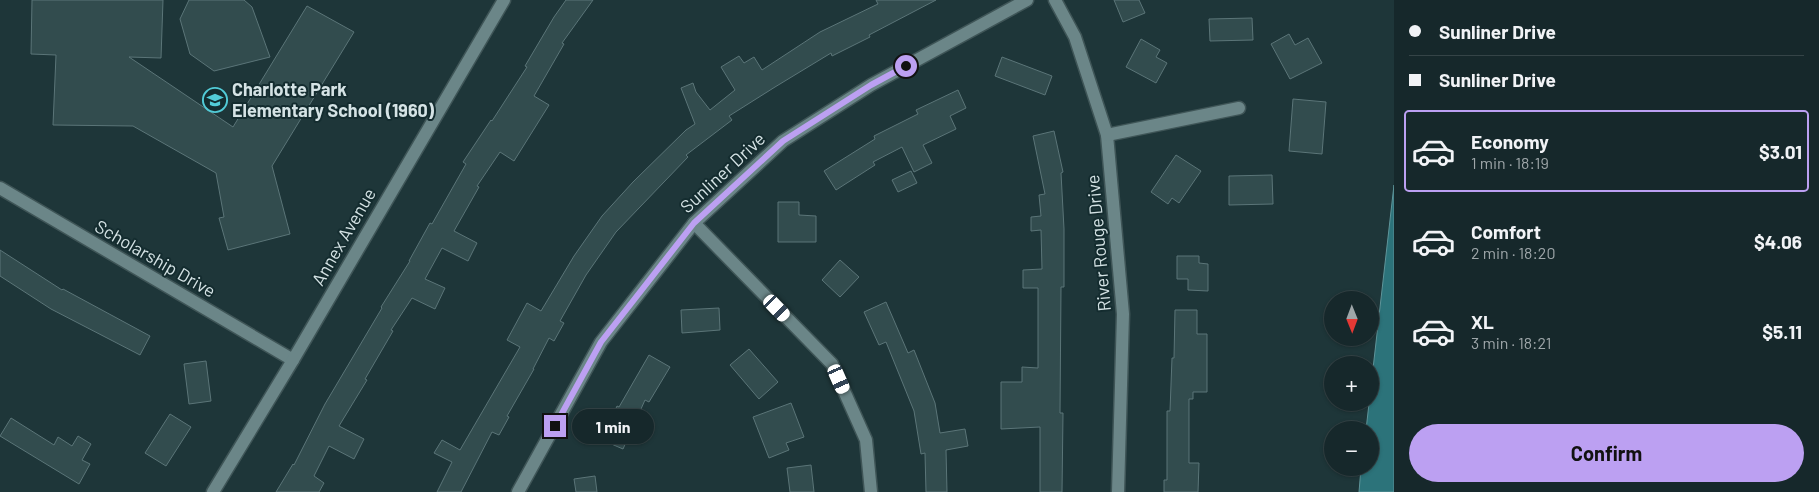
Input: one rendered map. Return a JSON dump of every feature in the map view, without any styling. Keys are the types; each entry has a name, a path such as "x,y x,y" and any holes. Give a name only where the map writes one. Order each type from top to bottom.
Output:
{"street":[{"name":"Annex Avenue","path":"213,492 293,360 504,0"},
{"name":"Sunliner Drive","path":"518,492 601,342 694,223 783,141 871,85 1028,0"},
{"name":"River Rouge Drive","path":"1055,0 1075,37 1106,134 1123,314 1118,492"},
{"path":"1106,134 1239,108"},
{"name":"Scholarship Drive","path":"0,188 293,360"},
{"path":"694,223 832,364 866,440 871,492"}],"water":[{"path":"1394,185 1394,492 1359,492 1360,476 1379,476 1379,421 1367,421 1368,411 1379,411 1379,356 1374,356 1376,346 1379,346 1379,316"}],"building":[{"path":"32,0 163,0 161,58 129,57 233,127 307,6 354,32 272,166 290,234 228,250 219,218 224,217 216,173 133,126 53,125 56,55 31,54"},
{"path":"189,0 244,0 252,7 270,57 214,71 190,54 180,19"},
{"path":"566,0 593,0 562,43 564,44 534,96 549,105 514,161 500,152 477,186 479,187 454,231 477,243 468,261 442,248 425,279 445,288 435,309 412,298 391,330 393,331 365,379 367,380 339,426 364,439 354,459 329,446 314,476 324,483 319,492 276,492 294,465 325,404 466,164 463,162 527,67 525,66"},
{"path":"876,0 936,0 869,35 870,37 832,56 831,53 775,87 729,116 732,120 686,155 688,157 616,232 586,275 560,321 564,323 554,341 549,338 507,416 509,417 499,435 492,432 461,492 437,492 452,462 434,453 442,440 460,450 520,347 507,340 527,303 541,311 574,256 602,216 633,182 686,130 695,124 681,88 693,83 696,92 710,110 735,90 721,67 739,56 744,63 754,57 762,70 820,32 878,4"},
{"path":"1114,0 1139,0 1145,13 1123,22"},
{"path":"1252,18 1253,40 1210,41 1209,19"},
{"path":"1289,34 1295,45 1308,38 1322,63 1290,79 1271,44"},
{"path":"1141,39 1160,50 1156,57 1167,63 1156,83 1126,67"},
{"path":"1002,57 1052,76 1045,95 995,76"},
{"path":"958,90 966,108 950,116 956,129 923,145 932,163 914,172 902,147 873,162 875,165 836,190 824,171 875,139 874,136 918,114 916,110"},
{"path":"1293,99 1326,102 1322,154 1289,151"},
{"path":"1054,131 1063,172 1061,173 1064,229 1064,287 1061,287 1060,413 1063,413 1062,492 1040,492 1040,427 1001,429 1001,382 1022,382 1022,367 1038,368 1038,288 1023,288 1023,270 1042,269 1041,230 1031,231 1031,217 1041,216 1039,195 1045,194 1033,136"},
{"path":"1176,155 1201,171 1179,203 1172,198 1168,204 1151,192"},
{"path":"911,171 917,183 898,192 892,180"},
{"path":"1272,175 1273,204 1229,205 1229,176"},
{"path":"778,202 799,202 799,215 816,216 816,242 778,242"},
{"path":"0,250 62,290 150,336 140,355 51,309 0,276"},
{"path":"1177,256 1199,256 1199,263 1208,264 1208,291 1188,290 1188,279 1177,279"},
{"path":"840,260 859,277 840,297 822,280"},
{"path":"886,302 908,353 914,350 935,403 940,433 965,429 968,446 946,450 947,492 926,492 925,453 921,454 914,411 886,342 879,345 864,312"},
{"path":"719,308 720,330 682,333 681,310"},
{"path":"1175,310 1197,310 1197,334 1207,334 1207,392 1193,392 1193,399 1189,399 1189,463 1199,463 1198,492 1164,492 1164,480 1167,480 1167,411 1170,411"},
{"path":"749,349 778,382 759,399 730,365"},
{"path":"649,355 670,367 649,402 645,400 623,449 602,440 617,406 619,407"},
{"path":"206,361 211,401 189,404 184,364"},
{"path":"791,403 804,437 786,443 789,450 769,458 753,417"},
{"path":"170,414 191,427 166,466 145,453"},
{"path":"11,418 54,445 58,437 72,446 78,436 91,444 82,460 90,464 79,484 0,436"},
{"path":"811,465 814,492 790,492 787,468"},
{"path":"595,476 597,492 576,492 574,479"}],"place":[{"name":"Charlotte Park Elementary School (1960)","path":"215,100"}],"route":[{"path":"555,426 601,342 694,223 783,141 871,85 906,66"}]}
